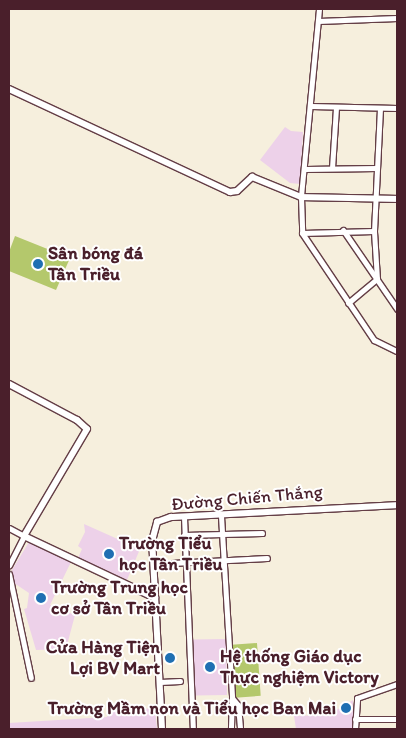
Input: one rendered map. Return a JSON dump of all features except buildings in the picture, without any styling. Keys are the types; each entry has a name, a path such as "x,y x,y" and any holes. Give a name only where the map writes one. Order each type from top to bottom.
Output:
{"street":[{"path":"319,9 306,169 301,197 302,233 374,340 396,348"},
{"path":"318,21 397,18"},
{"path":"9,89 72,116 230,192 237,191 252,176 301,197 397,199"},
{"path":"311,106 397,108"},
{"path":"332,168 336,107"},
{"path":"377,279 374,231 380,108"},
{"path":"306,169 377,168"},
{"path":"302,233 343,230 374,231"},
{"path":"343,230 397,309"},
{"path":"348,303 377,279"},
{"path":"9,384 77,420 87,429 24,536 9,566"},
{"name":"Đường Chiến Thắng","path":"162,729 152,541 157,522 184,517 221,516 340,506 397,505"},
{"path":"221,516 222,560 232,698 231,729"},
{"path":"184,517 193,729"},
{"path":"9,528 155,598"},
{"path":"184,535 262,533"},
{"path":"153,564 267,558"},
{"path":"9,574 31,678"},
{"path":"160,682 180,681"},
{"path":"355,729 355,703 362,694 397,684"},
{"path":"232,698 238,705 240,729"},
{"path":"355,719 397,719"}],"shaded area":[{"path":"285,127 291,131 303,132 300,184 290,183 260,160"},
{"name":"Trường Tiểu học Tân Triều","path":"84,524 140,549 127,580 78,558 82,549 78,546 85,532"},
{"name":"Trường Trung học cơ sở Tân Triều","path":"29,542 71,562 50,605 75,615 66,649 36,650 24,609 27,608 29,593 14,583 12,570"},
{"name":"Hệ thống Giáo dục Thực nghiệm Victory","path":"226,639 227,695 194,696 193,640"},
{"name":"Trường Mầm non và Tiểu học Ban Mai","path":"353,700 353,729 296,729 294,716 328,715"},
{"path":"155,708 157,729 9,729 9,723 107,717 110,711"}],"green space":[{"name":"Sân bóng đá Tân Triều","path":"15,236 70,258 56,290 9,271 9,252"},
{"path":"257,643 261,696 232,698 228,645"}],"place":[{"name":"Sân bóng đá Tân Triều","path":"38,264"},
{"name":"Trường Tiểu học Tân Triều","path":"109,554"},
{"name":"Trường Trung học cơ sở Tân Triều","path":"41,598"},
{"name":"Cửa Hàng Tiện Lợi BV Mart","path":"170,658"},
{"name":"Hệ thống Giáo dục Thực nghiệm Victory","path":"210,667"},
{"name":"Trường Mầm non và Tiểu học Ban Mai","path":"346,708"}]}
